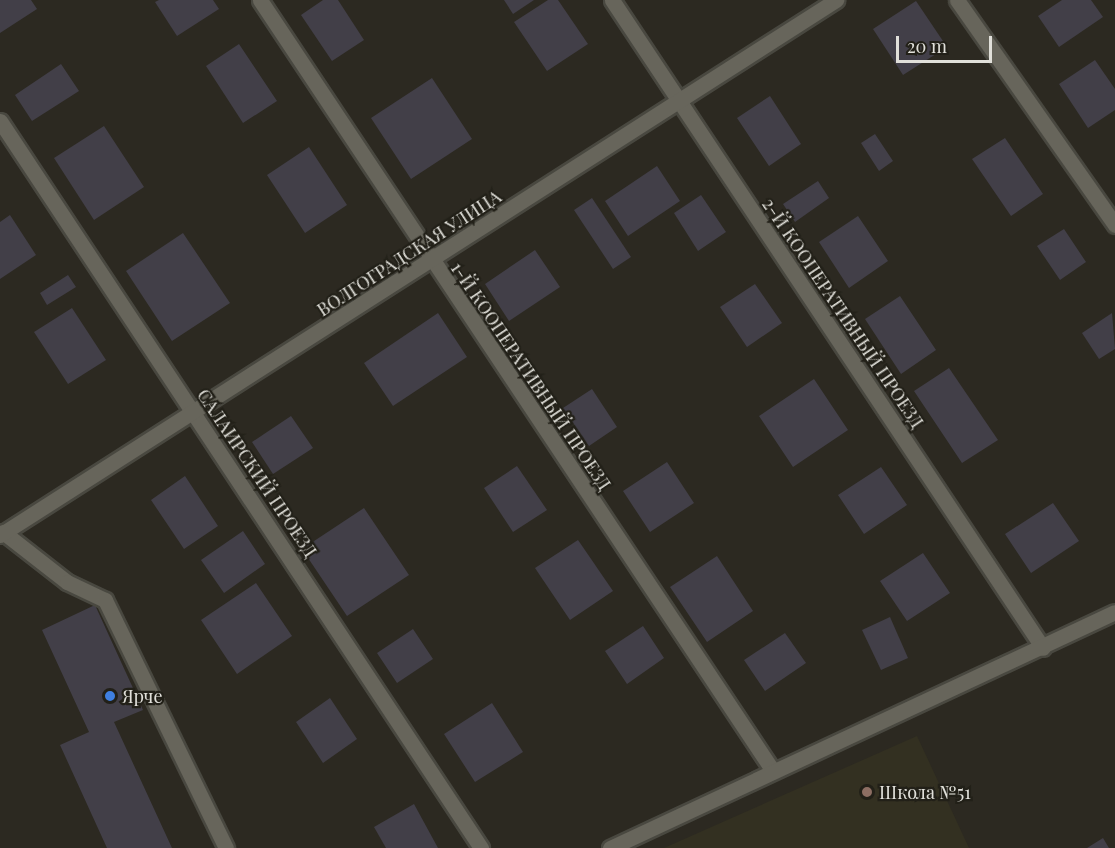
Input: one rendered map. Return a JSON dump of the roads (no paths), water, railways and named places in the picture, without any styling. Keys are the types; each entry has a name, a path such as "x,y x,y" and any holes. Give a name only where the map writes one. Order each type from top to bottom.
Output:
{"street":[{"name":"1-Й КООПЕРАТИВНЫЙ ПРОЕЗД","path":"260,0 432,263 773,771"},
{"name":"2-Й КООПЕРАТИВНЫЙ ПРОЕЗД","path":"612,0 1043,648"},
{"name":"ВОЛГОГРАДСКАЯ УЛИЦА","path":"2,534 432,263 677,98 836,0"},
{"path":"957,0 1115,225"},
{"name":"САЛАИРСКИЙ ПРОЕЗД","path":"0,121 481,848"},
{"path":"2,534 67,582 105,600 226,848"},
{"path":"610,848 1043,648 1115,612"}],"place":[{"name":"Ярче","path":"110,696"},
{"name":"Школа №51","path":"867,792"}]}
